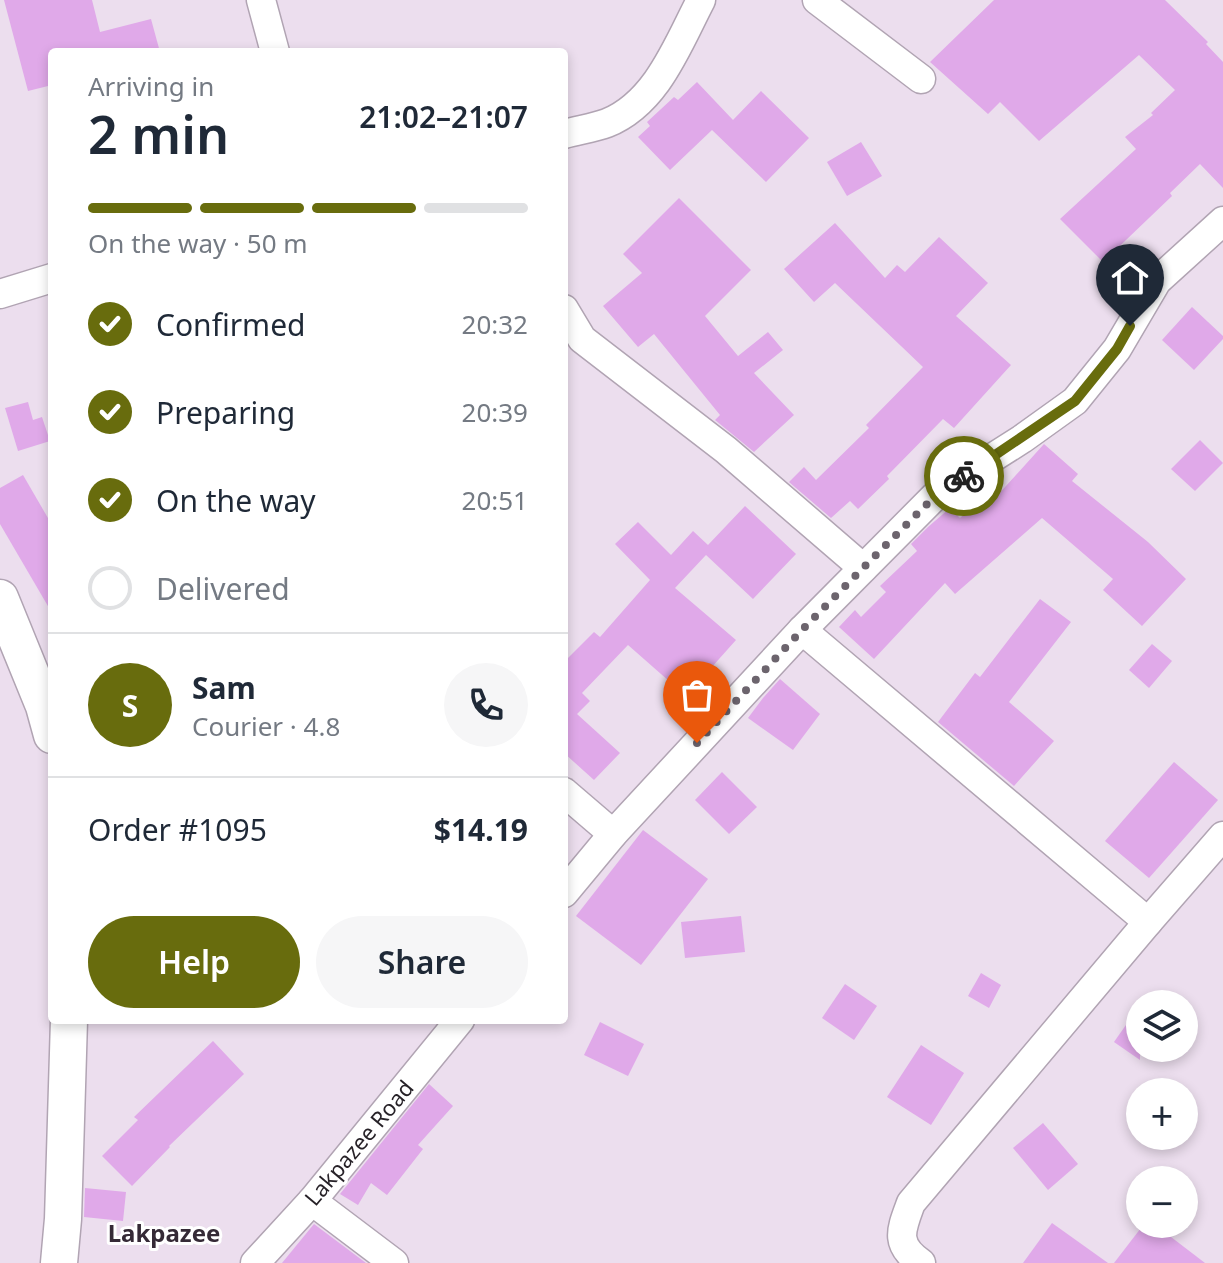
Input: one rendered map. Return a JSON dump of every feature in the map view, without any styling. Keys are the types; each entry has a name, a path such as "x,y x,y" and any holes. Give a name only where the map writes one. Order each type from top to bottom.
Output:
{"street":[{"path":"261,0 274,48"},
{"path":"568,133 607,123 632,110 654,86 701,0"},
{"path":"817,0 921,79"},
{"path":"568,888 613,834 802,630 940,491 1075,401 1117,349 1157,281 1223,221"},
{"path":"0,294 48,279"},
{"path":"568,316 582,339 726,450 863,568"},
{"path":"0,598 48,720"},
{"path":"802,630 1148,922"},
{"path":"568,795 613,834"},
{"path":"921,1263 907,1254 901,1231 911,1203 1223,836"},
{"path":"59,1263 69,1024"},
{"name":"Lakpazee Road","path":"255,1263 312,1201 457,1024"},
{"path":"312,1201 394,1263"}],"building":[{"path":"4,0 92,0 100,32 151,19 159,48 48,48 48,86 28,91"},
{"path":"994,0 1165,0 1208,42 1206,44 1223,62 1223,188 1200,164 1170,193 1172,196 1103,262 1060,219 1136,149 1125,137 1153,115 1151,113 1175,90 1139,55 1039,141 1000,102 988,114 930,62"},
{"path":"697,82 733,120 761,91 809,138 766,182 712,130 670,170 638,137 650,126 647,122 674,97 678,100"},
{"path":"861,142 882,176 847,196 827,162"},
{"path":"679,198 751,270 705,316 738,356 768,332 783,350 754,373 794,415 754,452 715,420 720,415 654,334 638,347 603,306 642,273 623,254"},
{"path":"835,223 885,278 897,265 905,272 939,237 988,283 956,316 1011,365 954,428 943,419 858,509 850,501 831,518 789,482 804,467 816,480 869,428 866,425 923,367 835,283 814,302 784,269"},
{"path":"1192,307 1223,336 1194,370 1162,340"},
{"path":"28,402 33,420 42,417 48,442 18,451 5,408"},
{"path":"1200,440 1223,463 1195,491 1171,469"},
{"path":"1044,444 1078,474 1072,481 1148,542 1186,579 1142,626 1103,590 1113,579 1042,518 955,594 945,583 874,659 839,627 855,610 861,617 886,592 880,586 917,551 911,544 928,527 950,508 960,518 979,501 986,508"},
{"path":"23,475 48,518 48,606 0,524 0,488"},
{"path":"745,506 796,554 753,599 706,555 675,588 736,640 686,696 628,645 582,693 590,701 577,714 620,753 594,780 568,757 568,658 594,632 600,637 650,580 615,544 638,522 671,555 693,531 708,545"},
{"path":"1040,599 1071,622 1009,702 1054,741 1014,786 938,722 975,673 980,677"},
{"path":"1152,644 1172,661 1149,688 1129,670"},
{"path":"780,679 820,714 793,750 748,718"},
{"path":"1174,762 1218,800 1149,878 1105,841"},
{"path":"722,772 757,807 729,834 695,800"},
{"path":"643,830 708,879 641,965 576,916"},
{"path":"741,916 745,952 685,958 681,922"},
{"path":"981,973 1001,985 989,1008 968,996"},
{"path":"845,984 877,1006 854,1040 822,1018"},
{"path":"600,1022 644,1044 628,1076 584,1055"},
{"path":"1126,1025 1126,1050 1114,1042"},
{"path":"213,1041 244,1074 132,1186 102,1156 138,1120 134,1117"},
{"path":"921,1045 964,1073 931,1125 887,1097"},
{"path":"429,1084 453,1106 418,1145 423,1149 387,1195 371,1183 358,1205 340,1194"},
{"path":"1043,1123 1078,1164 1048,1190 1013,1148"},
{"path":"85,1188 126,1192 123,1221 84,1217"},
{"path":"1052,1223 1108,1263 1023,1263"},
{"path":"314,1224 366,1263 282,1263"},
{"path":"1133,1238 1172,1238 1205,1263 1114,1263"}],"way so far":[{"path":"697,743 863,568 940,491 964,476"}],"district":[{"name":"Lakpazee","path":"164,1234"}],"route":[{"path":"964,476 1075,401 1117,349 1130,326"}]}
